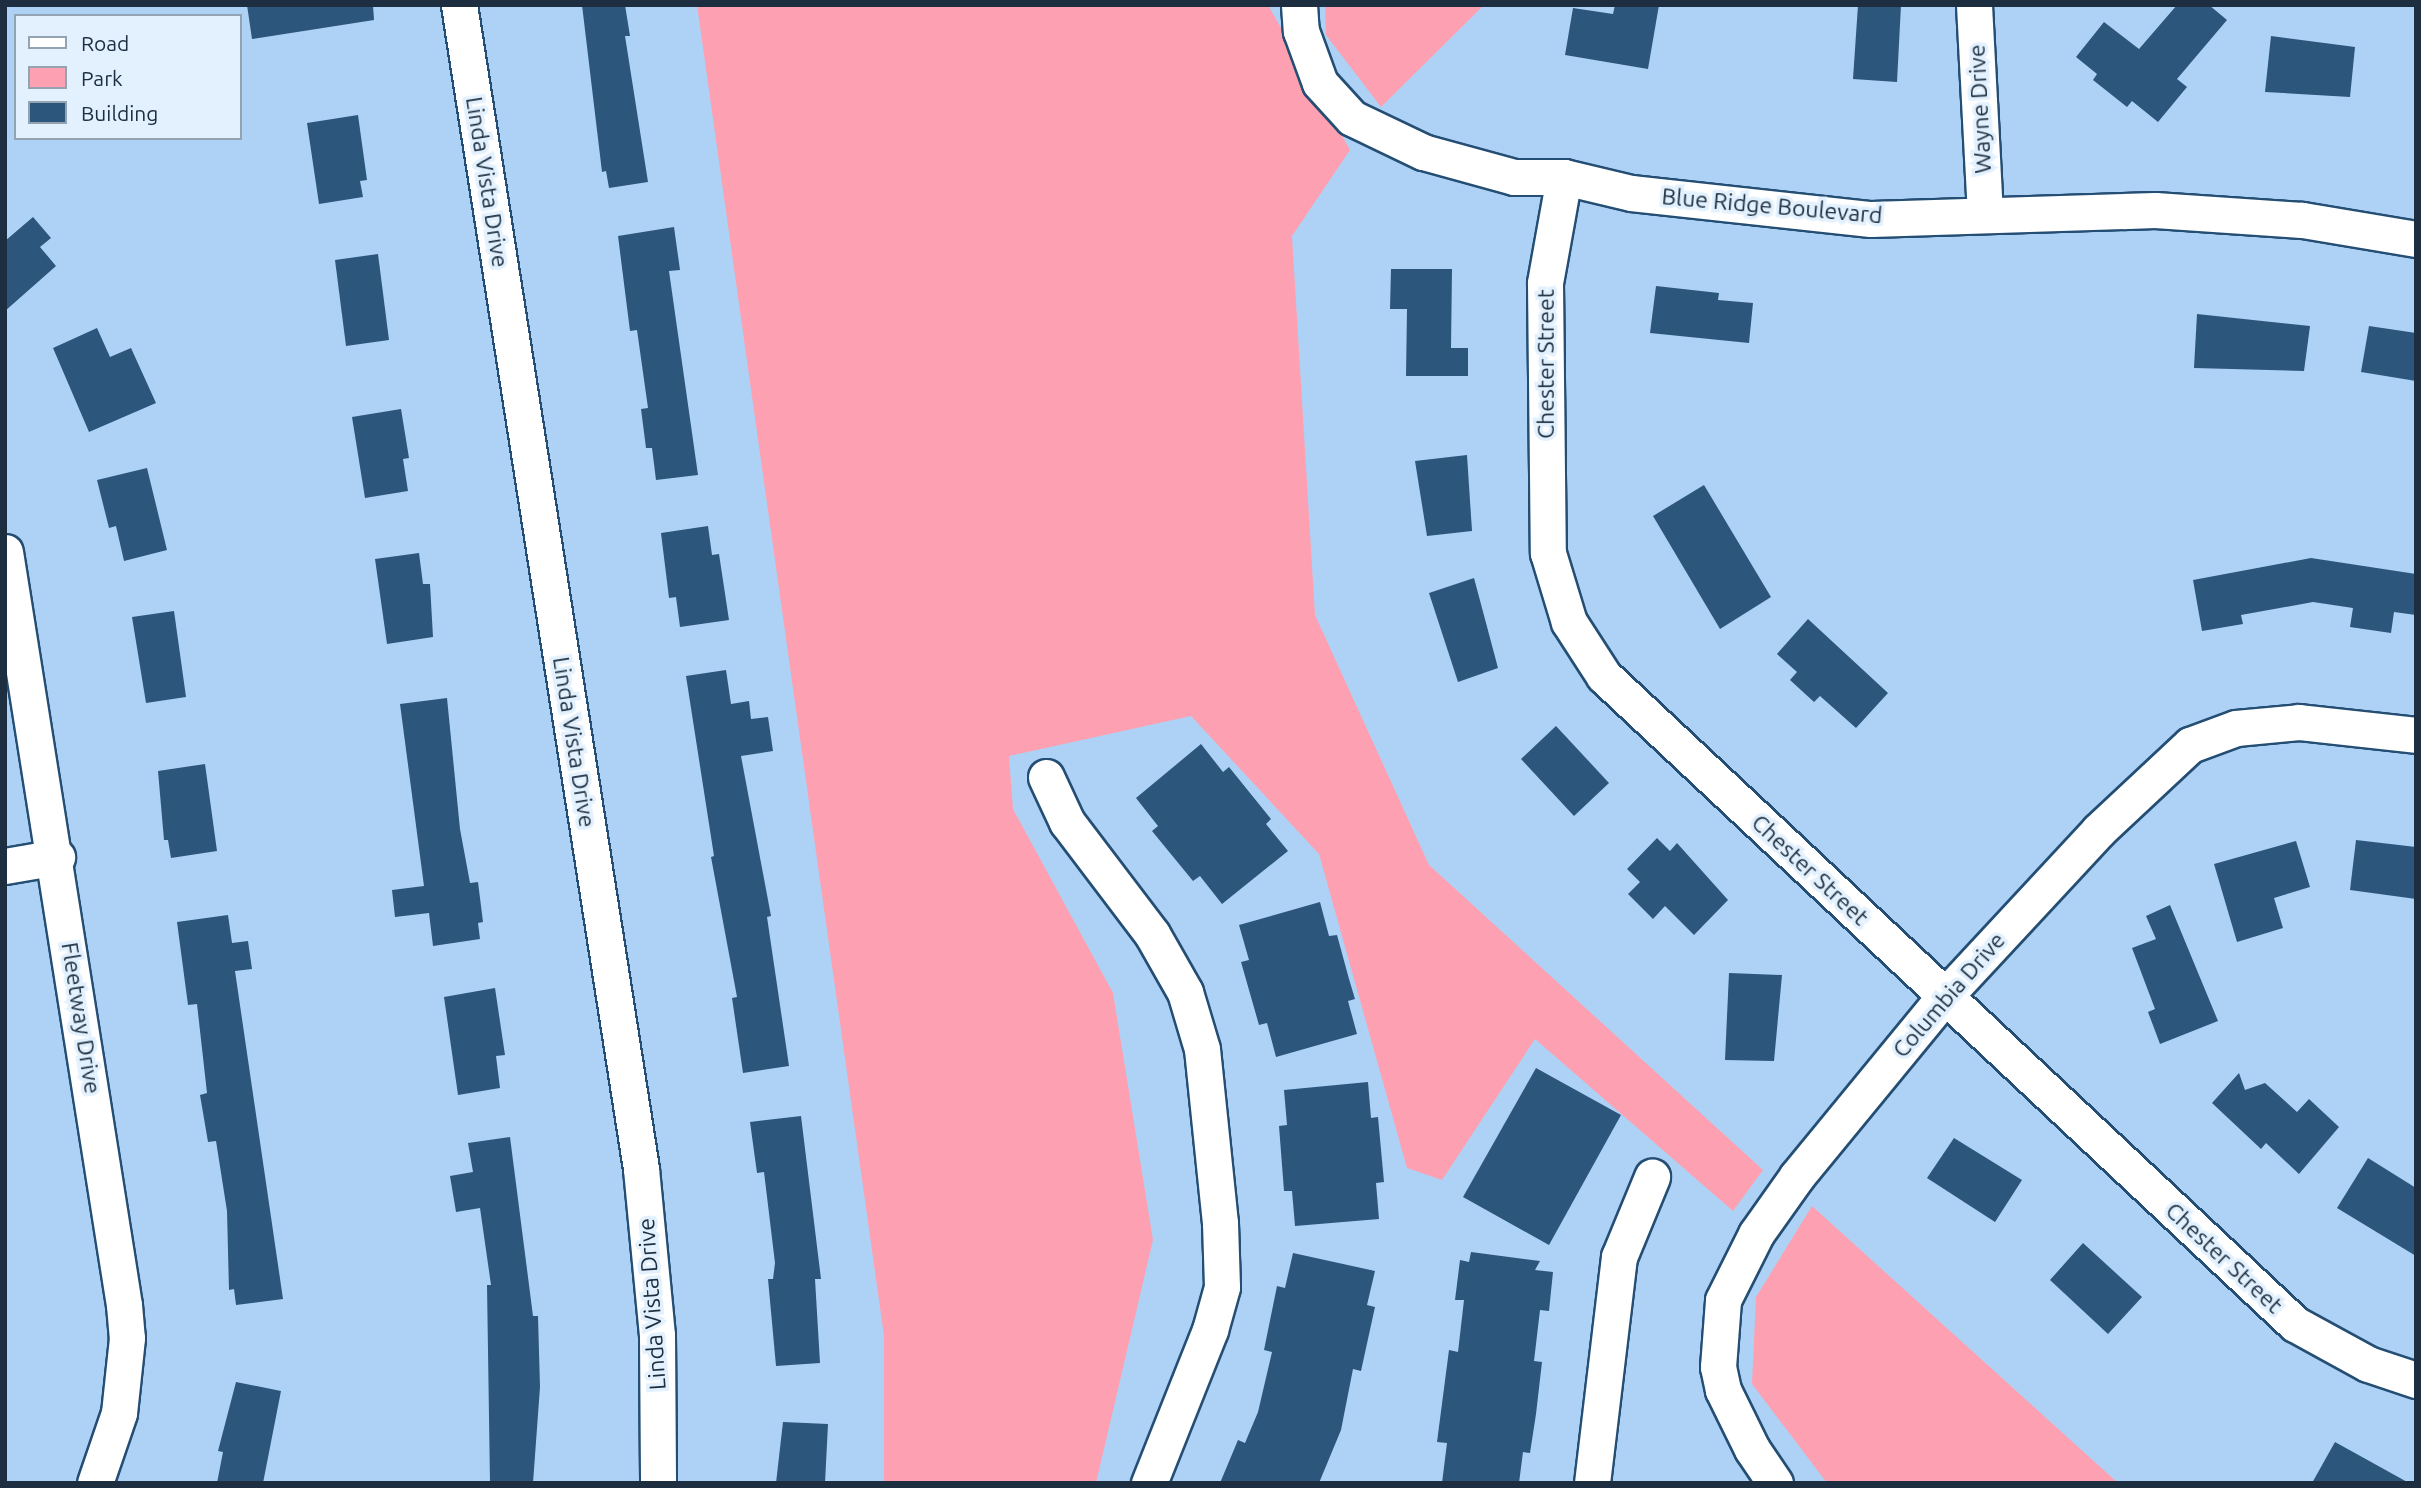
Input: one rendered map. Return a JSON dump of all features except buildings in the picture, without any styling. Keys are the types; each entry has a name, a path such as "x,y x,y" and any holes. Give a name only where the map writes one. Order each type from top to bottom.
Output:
{"street":[{"name":"Linda Vista Drive","path":"458,5 641,1169 657,1335 658,1483"},
{"name":"Blue Ridge Boulevard","path":"1298,5 1301,31 1320,83 1352,118 1423,152 1514,177 1564,177 1631,193 1871,219 1985,213 2155,210 2302,220 2416,239"},
{"name":"Wayne Drive","path":"1974,5 1985,213"},
{"name":"Chester Street","path":"1564,177 1545,283 1548,553 1569,622 1604,676 2295,1324 2368,1364 2416,1380"},
{"name":"Fleetway Drive","path":"5,552 57,858 127,1338 119,1413 95,1483"},
{"name":"Columbia Drive","path":"1775,1483 1752,1450 1723,1390 1718,1367 1723,1300 1756,1234 1797,1176 1944,997 2098,831 2190,745 2236,728 2299,722 2416,735"},
{"path":"1046,777 1067,822 1152,934 1185,992 1202,1049 1219,1210 1222,1287 1210,1330 1149,1483"},
{"path":"5,866 57,858"},
{"path":"1592,1483 1619,1256 1652,1177"}],"green space":[{"path":"697,5 1268,5 1350,150 1292,236 1315,615 1429,865 1763,1170 1733,1211 1535,1039 1442,1180 1407,1168 1319,854 1191,716 1009,756 1013,809 1113,993 1153,1240 1096,1483 884,1483 884,1336"},
{"path":"1325,5 1484,5 1381,107 1326,35"},
{"path":"1812,1206 2118,1483 1827,1483 1752,1384 1756,1297"}]}
